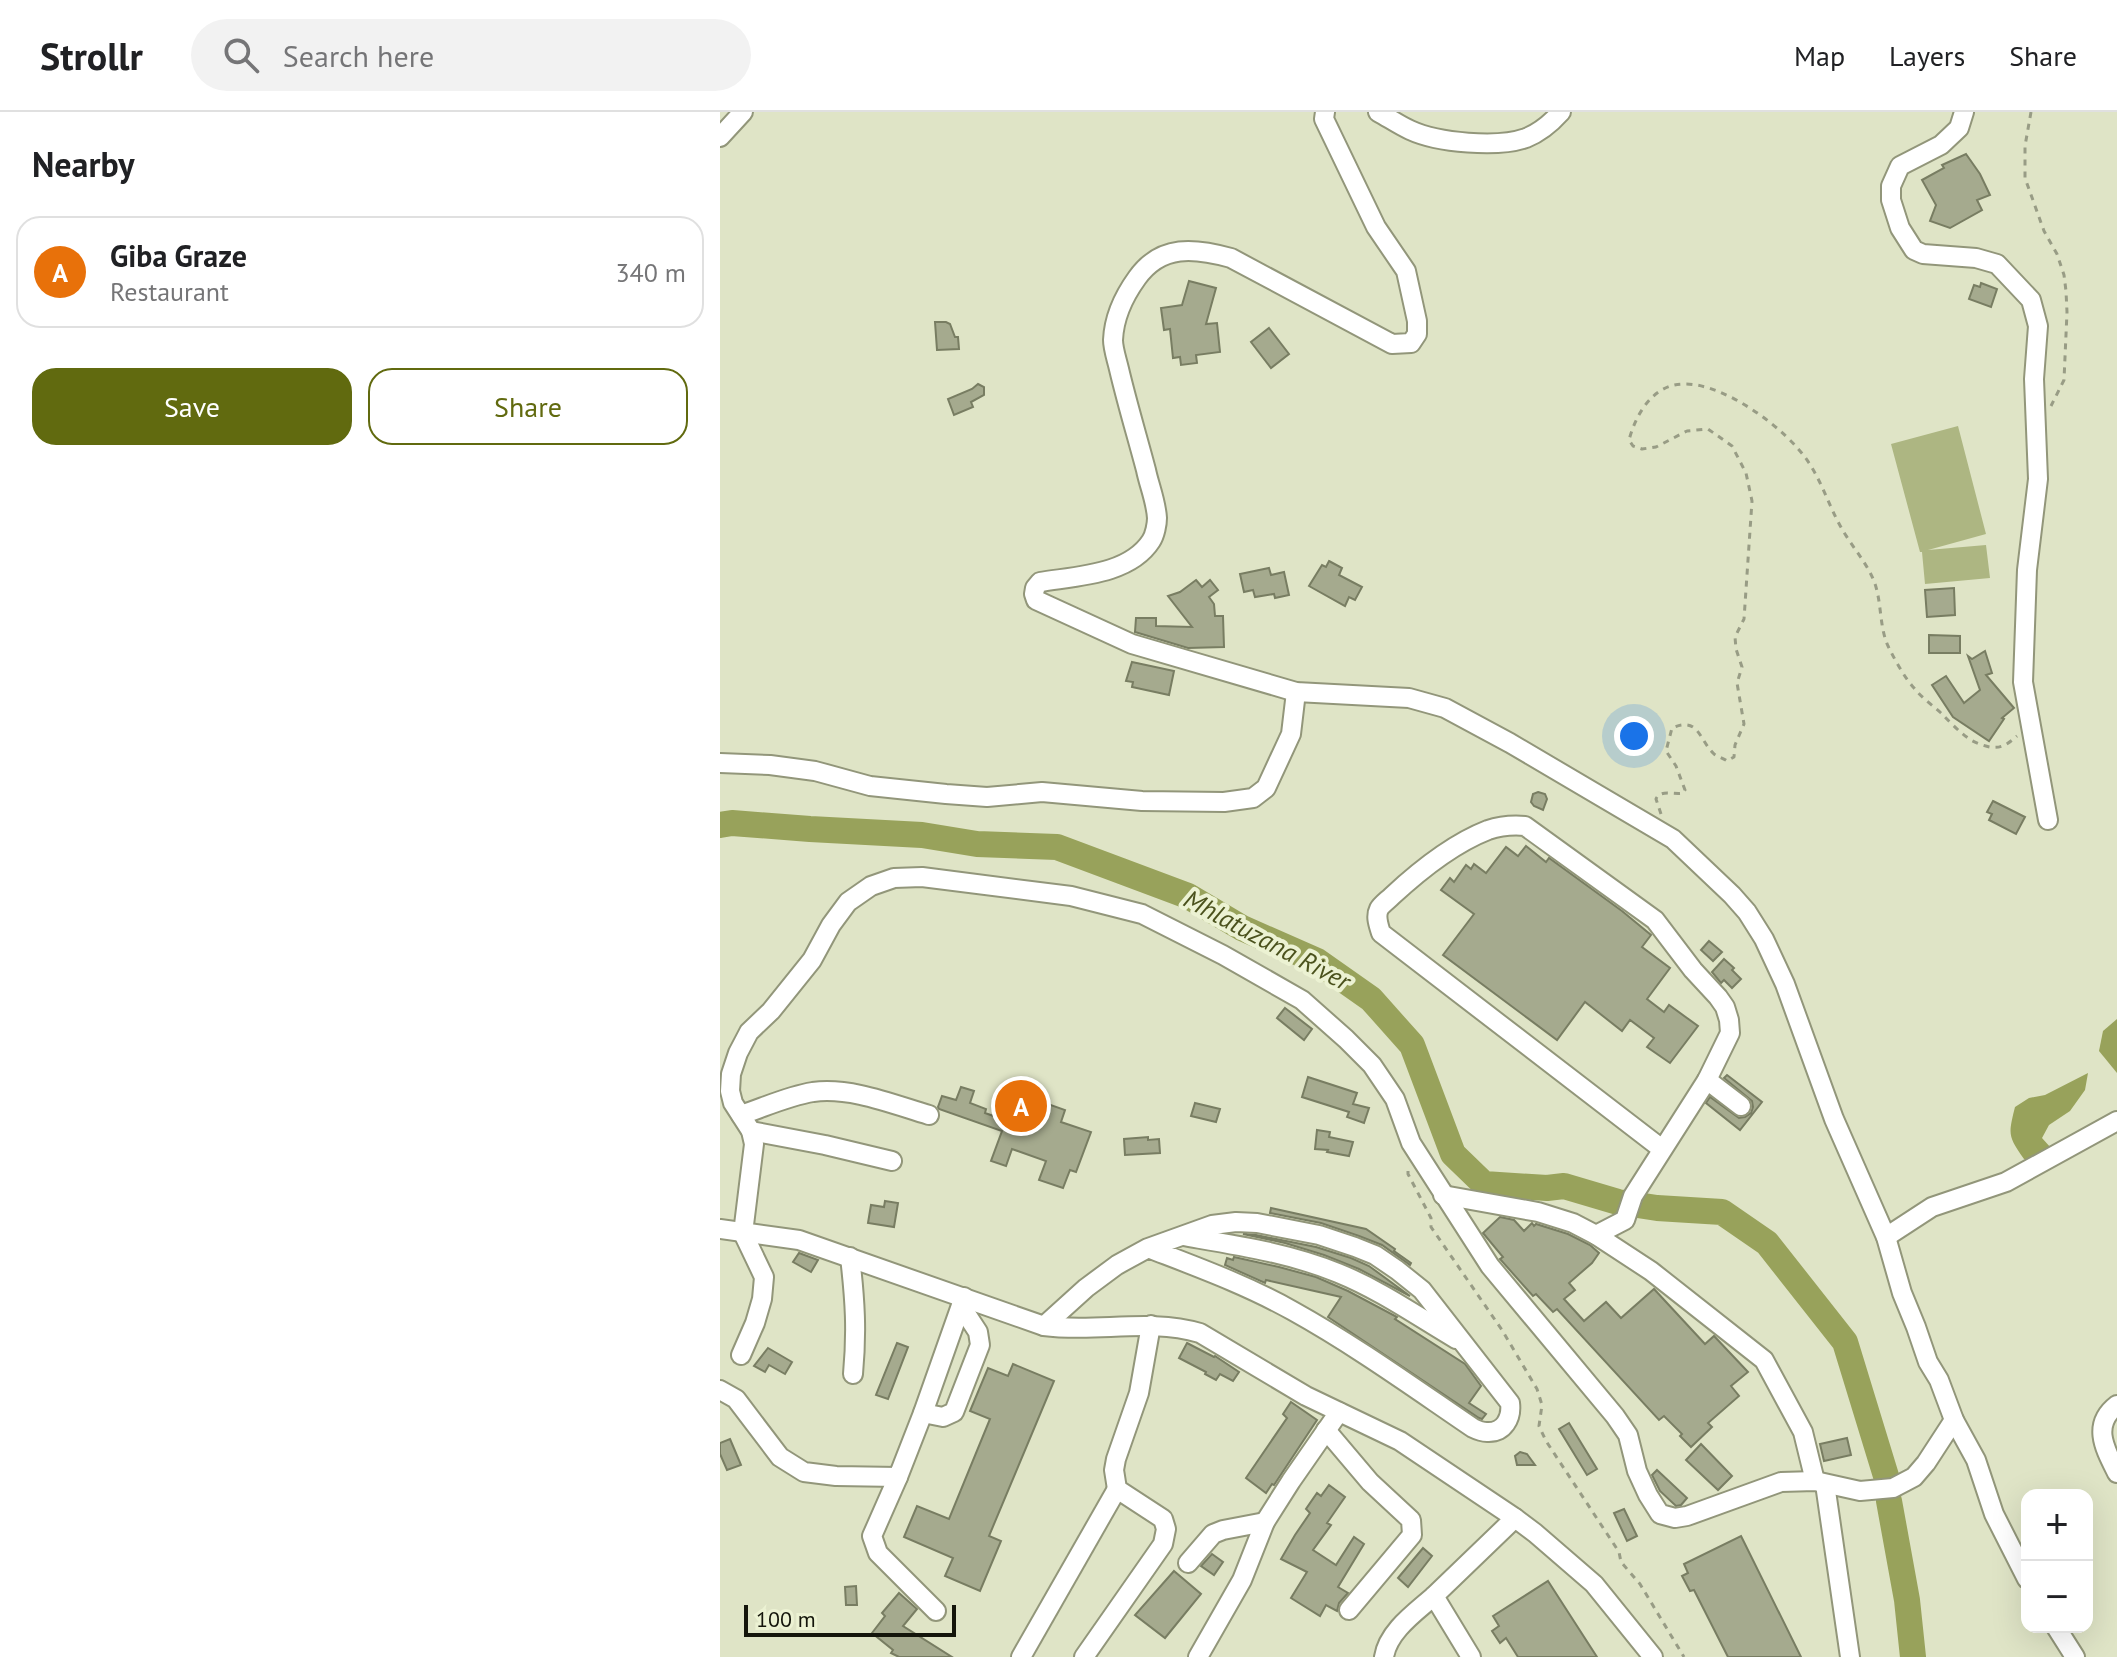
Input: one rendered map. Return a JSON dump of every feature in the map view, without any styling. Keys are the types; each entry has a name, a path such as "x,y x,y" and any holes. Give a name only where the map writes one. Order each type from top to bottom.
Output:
{"street":[{"path":"720,137 743,112"},
{"path":"1325,112 1324,119 1376,227 1406,271 1413,295 1417,334 1411,343 1392,344 1231,258 1203,250 1185,250 1160,257 1145,267 1117,314 1113,342 1154,501 1157,520 1153,539 1140,553 1115,568 1040,582 1035,588 1036,600 1132,644 1296,692 1409,698 1445,708 1673,839 1732,895 1764,939 1785,984 1854,1168 1886,1237 1902,1293 1928,1362 1976,1460 1994,1514 2021,1567"},
{"path":"1378,112 1412,131 1441,139 1481,143 1527,137 1561,112"},
{"path":"1964,112 1959,128 1941,145 1900,166 1891,186 1891,200 1900,228 1914,250 1923,254 1976,258 1997,264 2031,300 2038,326 2034,379 2038,479 2027,570 2023,682 2048,820"},
{"path":"720,763 815,771 870,786 946,794 987,797 1042,792 1142,801 1224,802 1253,798 1266,788 1291,734 1296,692"},
{"path":"1596,1235 1625,1220 1633,1196 1707,1080 1730,1033 1725,1007 1655,920 1525,826 1488,830 1438,857 1379,908 1381,933 1662,1149"},
{"path":"741,1355 755,1323 764,1277 743,1233 754,1144 730,1091 731,1074 738,1053 749,1032 812,960 848,902 871,886 894,878 922,877 1071,896 1142,914 1302,1000 1372,1065 1395,1099 1411,1143 1490,1266 1628,1435 1637,1471 1660,1514 1675,1518 1687,1516 1781,1482 1820,1482 1860,1491 1893,1488 1914,1477 1954,1420"},
{"path":"1707,1080 1741,1106"},
{"path":"746,1123 792,1096 816,1092 857,1094 929,1115"},
{"path":"1886,1237 1932,1207 2006,1182 2117,1121"},
{"path":"746,1123 892,1161"},
{"path":"1443,1195 1538,1212 1573,1223 1651,1271 1764,1360 1803,1432 1820,1482 1850,1657"},
{"path":"1044,1326 1117,1265 1148,1248 1212,1225 1257,1223 1319,1235 1386,1262 1422,1290 1510,1403 1511,1413 1507,1422 1500,1429 1487,1432 1473,1428 1359,1350 1292,1310 1148,1248"},
{"path":"720,1229 799,1240 962,1301 1044,1326 1069,1329 1151,1325 1200,1333 1306,1396 1400,1441 1515,1518 1594,1584 1653,1657"},
{"path":"1181,1236 1274,1254 1336,1272 1365,1285 1465,1345"},
{"path":"850,1257 856,1309 853,1374"},
{"path":"936,1611 878,1553 872,1536 923,1413 962,1301"},
{"path":"923,1413 943,1417 954,1412 980,1345 978,1332 962,1301"},
{"path":"1021,1657 1117,1489 1116,1459 1139,1393 1151,1325"},
{"path":"720,1390 736,1399 780,1457 804,1472 898,1477"},
{"path":"2117,1405 2107,1413 2102,1433 2117,1473"},
{"path":"1198,1657 1242,1580 1265,1522 1339,1412"},
{"path":"1326,1430 1370,1482 1411,1520 1413,1526 1412,1535 1349,1610"},
{"path":"1084,1657 1165,1537 1163,1519 1117,1489"},
{"path":"1384,1657 1388,1644 1406,1620 1515,1518"},
{"path":"1188,1563 1213,1534 1265,1522"},
{"path":"1434,1596 1471,1657"},
{"path":"2060,1633 2075,1657"}],"path":[{"path":"2031,112 2025,146 2025,178 2044,231 2057,254 2066,291 2064,380 2050,409"},
{"path":"1673,839 1656,799 1661,793 1675,795 1685,790 1676,766 1666,751 1672,728 1688,724 1701,733 1714,753 1727,761 1734,757 1735,745 1744,724 1737,683 1742,667 1735,637 1744,619 1752,501 1746,473 1732,446 1708,429 1687,431 1656,447 1642,449 1633,446 1629,440 1634,422 1647,401 1678,384 1705,387 1752,409 1802,453 1844,533 1875,583 1888,646 1914,688 1969,739 1991,747 2006,745 2022,731"},
{"path":"1411,1143 1408,1174 1431,1218 1431,1227 1502,1330 1537,1389 1542,1405 1539,1426 1546,1441 1684,1657"}],"shaded area":[{"path":"1958,426 1986,534 1928,550 1986,545 1990,578 1925,584 1922,552 1891,444"},
{"path":"2117,1019 2117,1073 2099,1051 2103,1031"},
{"path":"2088,1073 2085,1090 2070,1111 2049,1125 2042,1138 2051,1148 2041,1159 2024,1159 2011,1135 2015,1107"}],"building":[{"path":"1966,154 1990,195 1977,200 1982,210 1950,228 1930,221 1936,205 1922,180 1944,168 1942,165"},
{"path":"1189,281 1216,288 1206,324 1217,323 1220,352 1196,355 1197,363 1181,365 1180,357 1173,358 1170,329 1164,330 1161,308 1182,305"},
{"path":"1981,283 1997,289 1991,307 1969,299 1974,285 1980,287"},
{"path":"935,322 950,324 955,337 958,337 959,349 937,350"},
{"path":"1269,328 1289,354 1271,368 1251,342"},
{"path":"978,384 984,387 984,395 971,402 973,407 954,415 948,399"},
{"path":"1329,561 1342,568 1339,575 1362,587 1355,600 1349,597 1345,606 1309,586 1322,565 1326,567"},
{"path":"1269,568 1271,575 1284,572 1289,595 1255,597 1253,590 1244,592 1240,574"},
{"path":"1196,580 1202,587 1210,580 1218,590 1209,597 1214,604 1215,616 1223,616 1224,647 1188,648 1135,632 1136,618 1156,618 1156,626 1192,627 1168,596 1180,592"},
{"path":"1954,588 1955,615 1927,617 1925,590"},
{"path":"1929,635 1960,636 1960,653 1929,653"},
{"path":"1985,651 1992,673 1986,675 2014,708 2002,718 1989,741 1953,717 1932,685 1946,676 1964,703 1980,690 1968,656 1972,659"},
{"path":"1132,662 1174,671 1169,695 1132,687 1133,682 1126,681"},
{"path":"1533,794 1545,794 1547,799 1543,810 1531,802"},
{"path":"1993,801 2025,817 2016,834 1989,820 1992,814 1987,812"},
{"path":"1526,846 1546,862 1549,858 1651,935 1642,947 1670,968 1647,999 1664,1012 1669,1005 1698,1026 1670,1063 1647,1047 1654,1038 1630,1020 1622,1031 1585,1002 1557,1040 1443,955 1474,914 1441,890 1450,878 1454,882 1466,865 1471,869 1474,864 1486,873 1506,847 1518,856"},
{"path":"1709,941 1722,952 1713,961 1701,950"},
{"path":"1724,959 1741,979 1732,988 1724,980 1721,983 1712,972"},
{"path":"1285,1008 1312,1029 1304,1040 1277,1018"},
{"path":"1727,1075 1762,1102 1740,1130 1706,1103 1710,1097 1739,1118 1751,1113 1752,1101 1724,1078"},
{"path":"1308,1077 1357,1093 1353,1104 1369,1108 1364,1123 1347,1117 1349,1112 1302,1097"},
{"path":"961,1087 974,1091 970,1103 986,1109 985,1113 1005,1120 1007,1117 1022,1122 1031,1098 1065,1110 1061,1122 1091,1132 1076,1172 1070,1170 1063,1188 1039,1180 1046,1161 1012,1149 1006,1166 991,1161 1002,1131 938,1107 942,1096 956,1100"},
{"path":"1195,1103 1220,1109 1216,1122 1191,1116"},
{"path":"1317,1130 1330,1132 1329,1137 1353,1142 1349,1156 1315,1149"},
{"path":"1148,1137 1148,1140 1159,1139 1160,1153 1125,1155 1124,1139"},
{"path":"885,1201 898,1203 894,1227 868,1223 871,1205 884,1207"},
{"path":"1271,1208 1366,1229 1411,1263 1382,1245 1321,1223 1270,1213"},
{"path":"1500,1217 1514,1220 1524,1231 1532,1223 1568,1234 1599,1253 1569,1283 1575,1290 1564,1299 1584,1321 1606,1302 1621,1318 1654,1289 1705,1344 1714,1336 1748,1372 1731,1386 1739,1396 1708,1423 1712,1427 1691,1447 1664,1416 1659,1420 1557,1309 1553,1312 1536,1294 1533,1296 1500,1259 1503,1257 1483,1233"},
{"path":"1243,1234 1316,1247 1351,1258 1369,1266 1410,1296 1359,1269 1324,1255"},
{"path":"799,1253 818,1260 811,1272 793,1262"},
{"path":"1234,1257 1316,1277 1397,1317 1395,1319 1465,1364 1481,1386 1469,1403 1486,1414 1479,1418 1328,1317 1341,1297 1266,1280 1265,1283 1225,1265 1227,1258 1233,1260"},
{"path":"897,1343 908,1347 888,1399 876,1395"},
{"path":"1187,1343 1239,1372 1233,1381 1220,1374 1216,1380 1179,1358"},
{"path":"768,1348 792,1362 785,1374 769,1365 765,1372 754,1366"},
{"path":"1013,1364 1054,1381 989,1536 1001,1541 980,1591 945,1576 953,1558 904,1537 917,1506 949,1519 990,1419 970,1411 988,1368 1008,1376"},
{"path":"1291,1402 1317,1420 1266,1493 1246,1478 1287,1418 1283,1414"},
{"path":"1569,1423 1597,1469 1587,1475 1559,1429"},
{"path":"1847,1438 1851,1455 1824,1461 1820,1444"},
{"path":"730,1439 741,1465 727,1470 720,1454 720,1443"},
{"path":"1701,1444 1732,1476 1718,1490 1686,1460"},
{"path":"1520,1452 1527,1454 1535,1465 1517,1465 1515,1456"},
{"path":"1657,1470 1687,1498 1681,1505 1676,1506 1660,1491 1652,1475"},
{"path":"1329,1485 1345,1497 1327,1523 1331,1525 1313,1550 1336,1565 1354,1537 1364,1544 1338,1587 1348,1593 1339,1603 1337,1611 1326,1605 1320,1616 1291,1598 1307,1572 1281,1559 1310,1513 1306,1509 1317,1493 1321,1496"},
{"path":"1624,1509 1637,1536 1627,1541 1614,1513"},
{"path":"1741,1536 1801,1657 1728,1657 1694,1590 1690,1591 1682,1576 1688,1573 1684,1564"},
{"path":"1423,1548 1432,1556 1408,1587 1398,1578"},
{"path":"1212,1554 1223,1562 1214,1575 1201,1566"},
{"path":"1174,1571 1201,1594 1165,1638 1135,1615"},
{"path":"1548,1581 1597,1657 1518,1657 1506,1638 1500,1643 1492,1631 1499,1626 1493,1616"},
{"path":"856,1586 857,1605 846,1605 845,1587"},
{"path":"899,1593 917,1609 903,1626 952,1657 899,1657 872,1633 885,1616 882,1613"}],"waterway":[{"name":"Mhlatuzana River","path":"720,825 732,823 922,835 977,844 1057,847 1188,896 1242,928 1317,961 1371,999 1412,1045 1453,1154 1484,1184 1547,1188 1564,1186 1618,1202 1722,1212 1767,1243 1845,1342 1886,1476"},
{"name":"Mhlatuzana River","path":"1889,1501 1907,1600 1913,1657"}],"place":[{"name":"Giba Graze","path":"1021,1106"}]}
